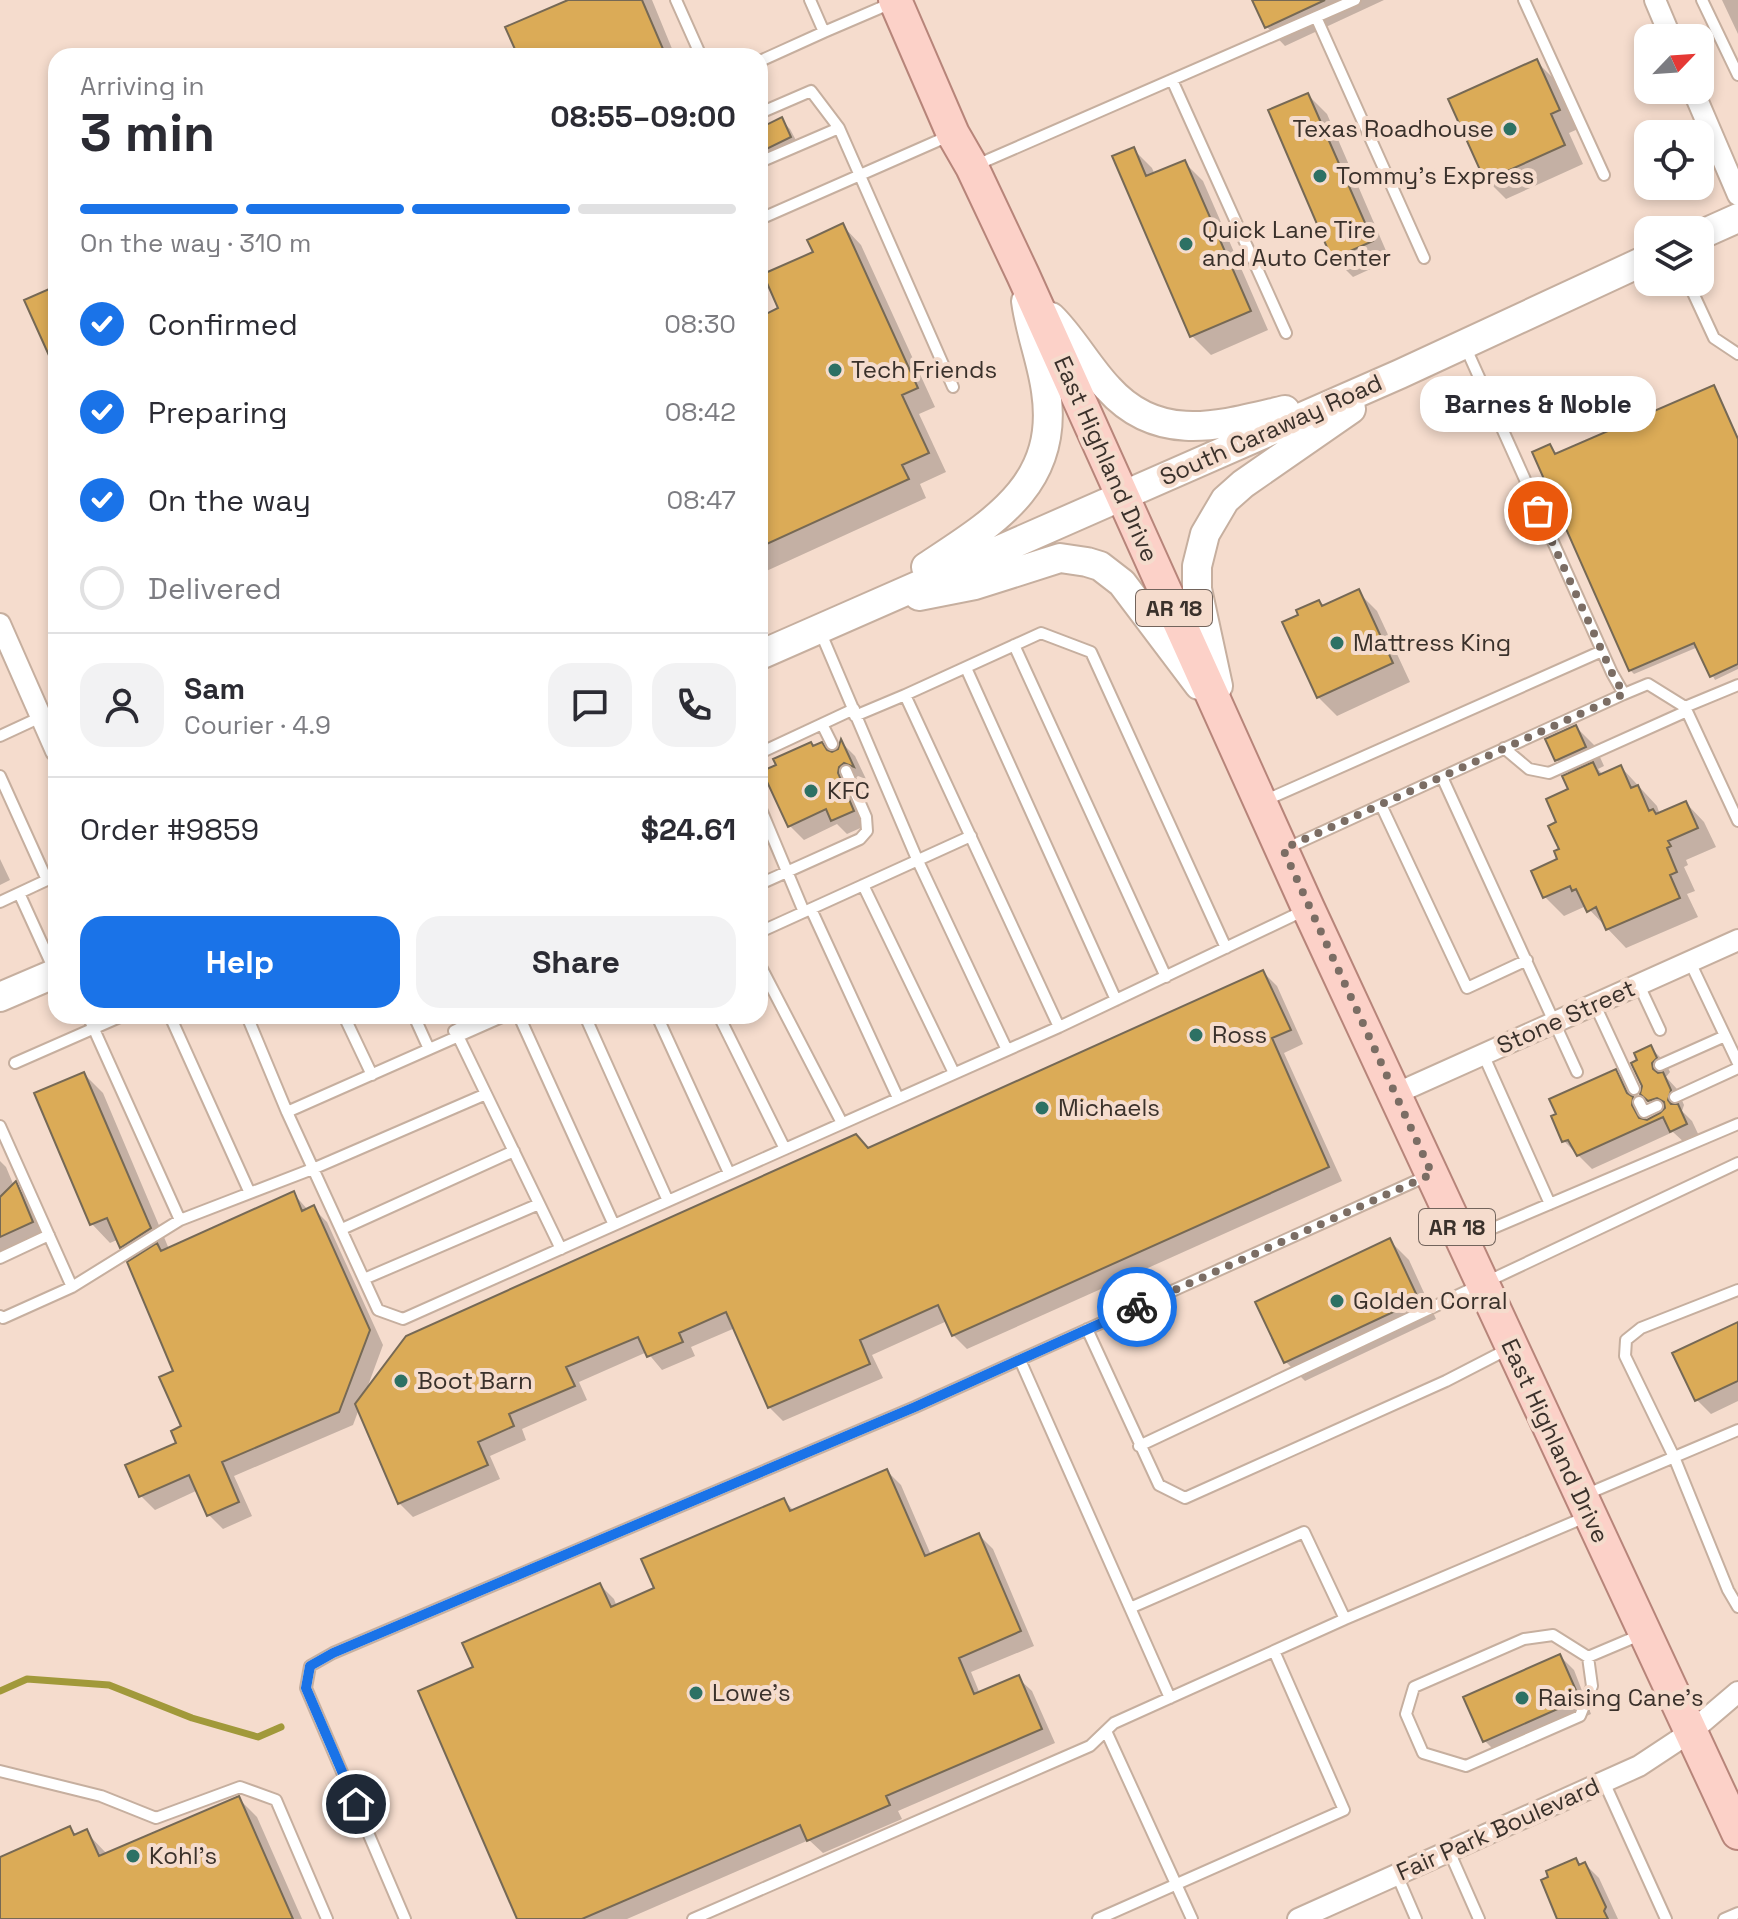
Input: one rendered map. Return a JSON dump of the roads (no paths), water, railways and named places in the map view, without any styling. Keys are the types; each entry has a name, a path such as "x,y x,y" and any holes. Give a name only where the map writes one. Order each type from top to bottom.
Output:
{"main road":[{"name":"East Highland Drive","path":"895,1 953,134 972,167 1123,495 1308,908 1738,1833"},
{"path":"1714,229 1738,218"},
{"name":"South Caraway Road","path":"768,651 1400,374 1634,266"},
{"path":"1029,289 1110,391 1133,409 1175,427 1194,429 1266,415 1332,399 1400,374"},
{"path":"869,605 995,518 1018,498 1036,474 1047,441 1048,415 1046,390 1027,308 1029,289"},
{"path":"1225,721 1197,589 1197,566 1205,534 1225,500 1243,484 1400,374"},
{"path":"869,605 975,585 1060,558 1100,566 1122,583 1225,721"},
{"path":"0,997 48,976"}],"street":[{"path":"1655,0 1665,24"},
{"path":"1699,104 1738,195"},
{"path":"0,624 48,712"},
{"name":"Stone Street","path":"1395,1094 1738,940"},
{"name":"Fair Park Boulevard","path":"1298,1919 1639,1766 1692,1731 1738,1692"}],"lane":[{"path":"676,0 697,48"},
{"path":"810,0 824,32"},
{"path":"972,167 1355,0"},
{"path":"1524,0 1604,175"},
{"path":"1702,0 1738,75"},
{"path":"768,57 895,1"},
{"path":"1316,17 1424,258"},
{"path":"1172,80 1286,333"},
{"path":"768,110 811,91 839,128 953,387"},
{"path":"768,159 839,128"},
{"path":"768,215 953,134"},
{"path":"1694,296 1714,338 1738,354"},
{"path":"1464,345 1624,694"},
{"path":"819,628 917,859 1007,1050"},
{"path":"768,749 822,724 905,695 1041,633 1091,652 1226,948"},
{"path":"1014,645 1166,977"},
{"path":"1262,802 1602,651"},
{"path":"966,668 1116,1000"},
{"path":"1283,849 1648,684 1686,709 1738,821"},
{"path":"1504,748 1529,769 1549,773 1738,685"},
{"path":"905,695 1059,1027"},
{"path":"0,736 48,714"},
{"path":"822,724 832,744"},
{"path":"768,880 860,839 867,831 866,817 846,771"},
{"path":"0,776 47,880 0,902"},
{"path":"1442,777 1577,1072"},
{"path":"1381,805 1467,988 1527,960"},
{"path":"768,826 898,1098"},
{"path":"768,928 971,836"},
{"path":"863,885 954,1073"},
{"path":"19,893 48,956"},
{"path":"250,1024 378,1310 403,1319 1059,1027 1308,908"},
{"path":"1675,1097 1738,1065 1690,962"},
{"path":"768,980 842,1123"},
{"path":"1639,985 1660,1030"},
{"path":"1595,1005 1631,1084 1642,1073"},
{"path":"92,1024 180,1220"},
{"path":"15,1063 105,1024"},
{"path":"174,1024 249,1191"},
{"path":"348,1024 372,1075"},
{"path":"418,1024 428,1047"},
{"path":"287,1112 372,1075 470,1024"},
{"path":"428,1047 486,1024"},
{"path":"523,1024 614,1225"},
{"path":"589,1024 668,1201"},
{"path":"661,1024 729,1173"},
{"path":"723,1024 785,1149"},
{"path":"458,1036 561,1249"},
{"path":"1660,1065 1725,1036"},
{"path":"1483,1054 1550,1204"},
{"path":"0,1316 3,1318 72,1287 180,1220 315,1168 486,1094"},
{"path":"1639,1102 1644,1112 1657,1106"},
{"path":"1463,1241 1738,1124"},
{"path":"0,1126 72,1287"},
{"path":"342,1229 514,1151"},
{"path":"1139,1446 1738,1163"},
{"path":"405,1919 306,1688 310,1666 333,1653 915,1407 1432,1174"},
{"path":"364,1279 539,1204"},
{"path":"0,1258 49,1235"},
{"path":"1738,1290 1641,1328 1626,1340 1625,1356 1674,1457 1728,1590 1738,1607"},
{"path":"1087,1329 1159,1485 1185,1498 1446,1381 1512,1347"},
{"path":"1020,1360 1170,1698"},
{"path":"693,1919 1090,1746 1114,1723 1345,1619 1585,1506 1674,1457 1738,1430"},
{"path":"1130,1608 1304,1532 1345,1619"},
{"path":"1588,1657 1646,1633"},
{"path":"1553,1635 1588,1657 1592,1686 1580,1716 1466,1766 1423,1753 1406,1714 1414,1687 1524,1639 1553,1635"},
{"path":"1098,1919 1344,1810 1274,1651"},
{"path":"1106,1731 1192,1919"},
{"path":"0,1771 101,1796 156,1818 240,1787 276,1800 327,1919"},
{"path":"1604,1782 1666,1919"},
{"path":"1449,1851 1479,1919"},
{"path":"1397,1875 1416,1919"},
{"path":"1724,1919 1738,1913"}],"waterway":[{"path":"0,1691 27,1679 109,1685 192,1718 258,1737 281,1727"}],"place":[{"name":"Texas Roadhouse","path":"1510,129"},
{"name":"Tommy's Express","path":"1320,176"},
{"name":"Quick Lane Tire and Auto Center","path":"1186,244"},
{"name":"Tech Friends","path":"835,370"},
{"name":"Barnes & Noble","path":"1538,511"},
{"name":"Mattress King","path":"1337,643"},
{"name":"KFC","path":"811,791"},
{"name":"Ross","path":"1196,1035"},
{"name":"Michaels","path":"1042,1108"},
{"name":"Golden Corral","path":"1337,1301"},
{"name":"Boot Barn","path":"401,1381"},
{"name":"Lowe's","path":"696,1693"},
{"name":"Raising Cane's","path":"1522,1698"},
{"name":"Kohl's","path":"133,1856"}]}
